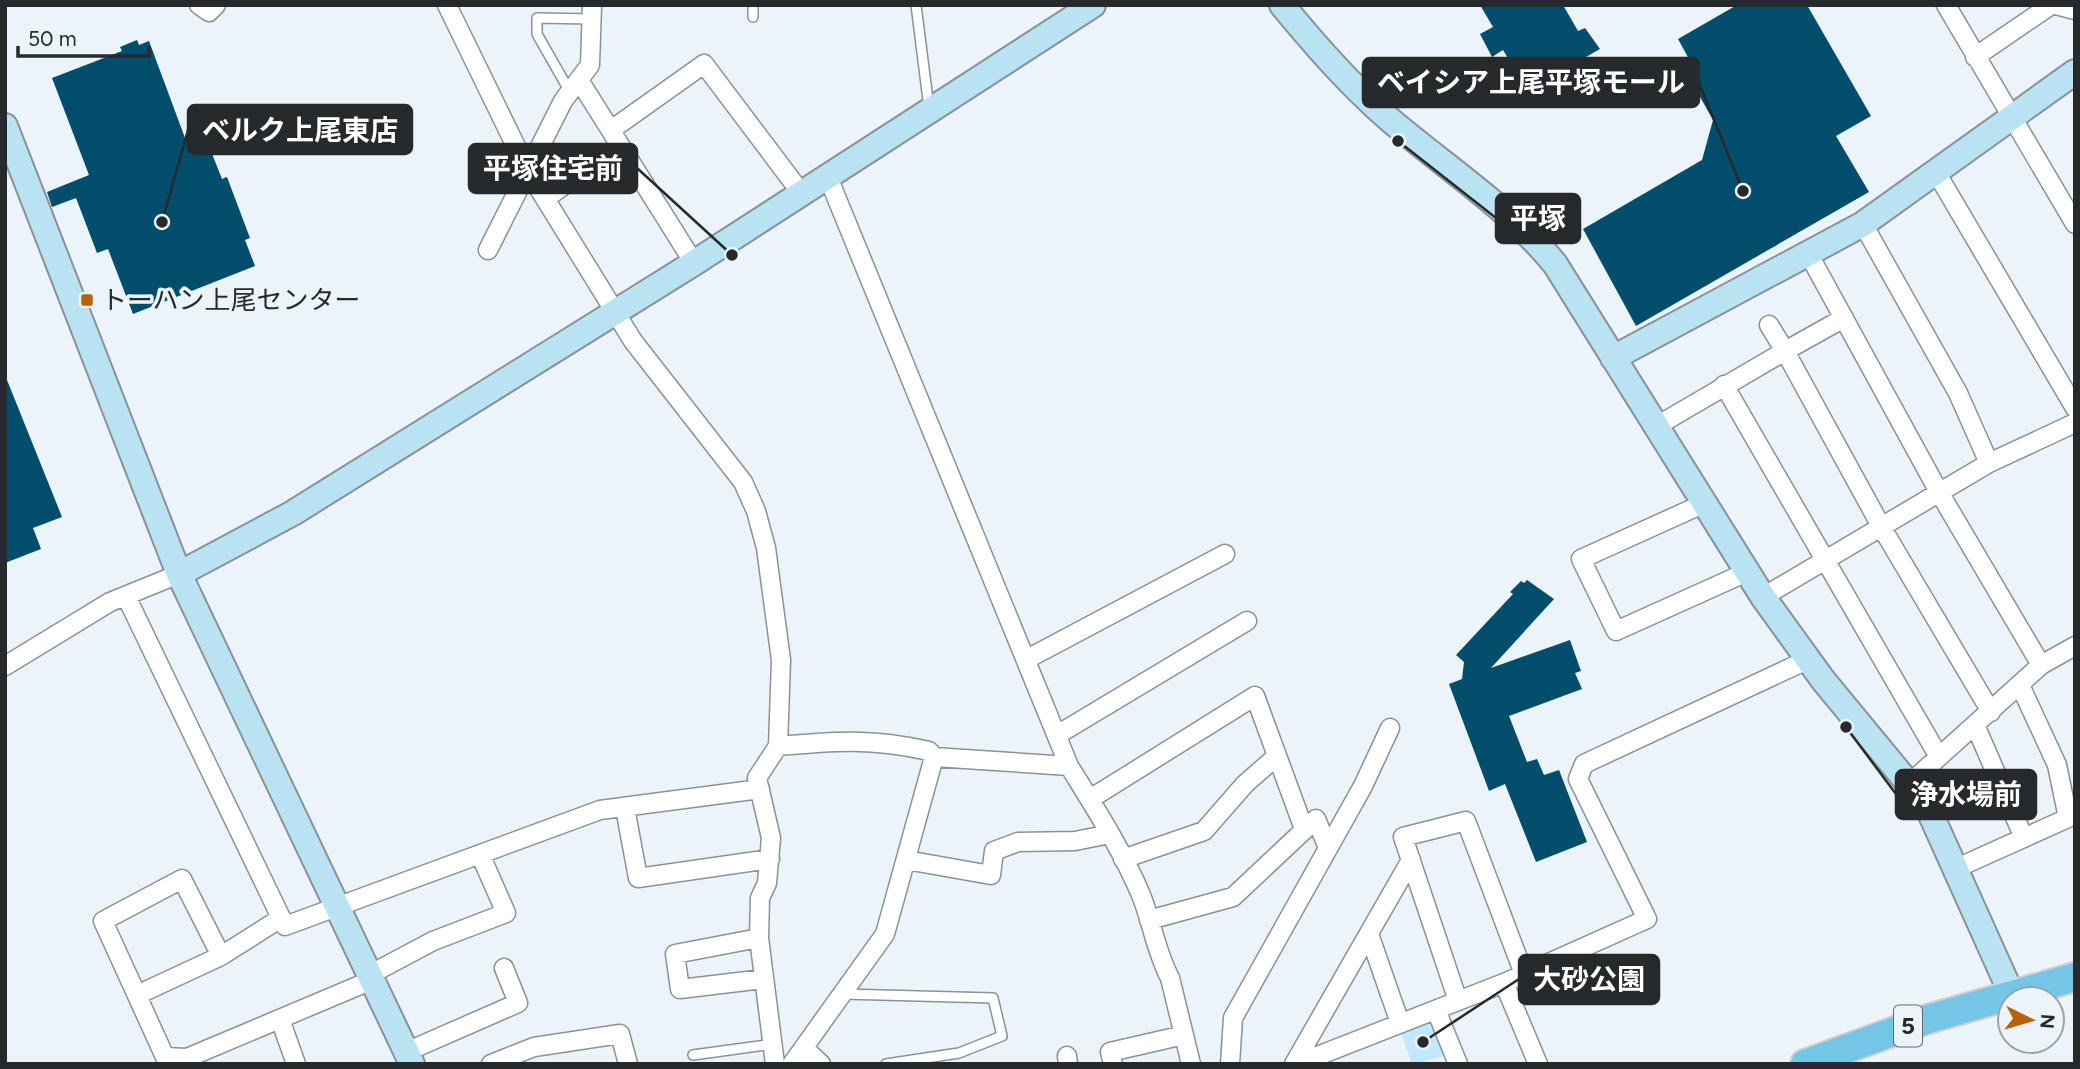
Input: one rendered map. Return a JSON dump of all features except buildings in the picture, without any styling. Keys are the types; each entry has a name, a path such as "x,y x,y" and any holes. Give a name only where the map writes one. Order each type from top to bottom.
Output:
{"main road":[{"name":"5","path":"2047,985 2075,977"},
{"name":"5","path":"1805,1064 1928,1019 1996,1000"}],"street":[{"path":"199,5 209,12 216,5"},
{"path":"447,5 528,171 545,199 632,341 743,482 756,511 766,548 781,660 778,746 757,778 771,838 767,883 760,898 759,938 775,1064"},
{"path":"5,666 126,596 179,573 266,529 930,114 1093,5"},
{"path":"1282,5 1334,67 1361,94 1537,243 1572,290 1763,597 1807,660 1927,806 2008,985"},
{"path":"1946,5 2010,119 2075,224"},
{"path":"1975,57 2050,5"},
{"path":"2056,5 2075,10"},
{"path":"488,250 574,86 590,65 592,12"},
{"path":"545,199 705,64 802,194"},
{"path":"1613,358 1863,224 2075,72"},
{"path":"574,86 615,138 694,263"},
{"path":"5,126 179,573 409,1058 518,1003 503,968"},
{"path":"1936,173 2075,408"},
{"path":"828,177 1069,766 1123,859 1149,920 1170,978 1191,1064"},
{"path":"1863,224 1958,393 1989,463"},
{"path":"1808,253 1939,492 2041,665"},
{"path":"1655,427 1844,318"},
{"path":"1769,325 1882,528 1991,712"},
{"path":"1724,385 1939,757"},
{"path":"1763,597 1989,463 2075,423"},
{"path":"1705,503 1581,559 1616,631 1746,572"},
{"path":"1027,659 1225,554"},
{"path":"126,596 285,926 600,810 760,789"},
{"path":"1057,735 1247,621"},
{"path":"1910,783 1976,727 2041,665 2074,648"},
{"path":"1295,1064 1504,983 1647,919 1578,779 1584,764 1807,660"},
{"path":"1957,868 2068,818 2057,765 2020,684"},
{"path":"1090,799 1255,696 1304,829"},
{"path":"1976,727 2024,838"},
{"path":"1230,1064 1233,1018 1328,848 1390,728"},
{"path":"778,746 850,739 902,745 929,751 934,757 1069,766"},
{"path":"1123,859 1204,831 1245,784 1277,756"},
{"path":"792,1064 885,934 934,757"},
{"path":"625,808 638,878 770,859"},
{"path":"1149,920 1233,897 1316,819 1328,848"},
{"path":"1458,1001 1403,837 1466,821 1524,974"},
{"path":"906,859 990,875 994,851 1018,842 1075,841 1110,834"},
{"path":"221,956 182,879 103,921 165,1058 187,1061 371,977 433,942 506,913 480,854"},
{"path":"1295,1064 1411,860"},
{"path":"137,995 221,956 281,918"},
{"path":"1369,934 1400,1023"},
{"path":"759,938 675,954 680,989 764,979"},
{"path":"1504,983 1538,1064"},
{"path":"1436,1010 1458,1064"},
{"path":"280,1019 296,1064"},
{"path":"491,1064 534,1047 620,1034 628,1064"},
{"path":"1113,1064 1110,1052 1184,1035"},
{"path":"805,1049 821,1064"}],"lane":[{"path":"753,5 753,17"},
{"path":"916,5 930,114"},
{"path":"574,86 537,34 537,18 592,12"},
{"path":"843,994 993,998 1002,1036 959,1053 886,1064"},
{"path":"693,1055 773,1044"}],"shaded area":[{"path":"1429,1019 1434,1022 1447,1055 1412,1064 1400,1030"}],"place":[{"name":"平塚","path":"1398,141"},
{"name":"ベイシア上尾平塚モール","path":"1743,191"},
{"name":"ベルク上尾東店","path":"162,222"},
{"name":"平塚住宅前","path":"732,255"},
{"name":"トーハン上尾センター","path":"87,300"},
{"name":"浄水場前","path":"1846,727"},
{"name":"大砂公園","path":"1423,1042"}]}
